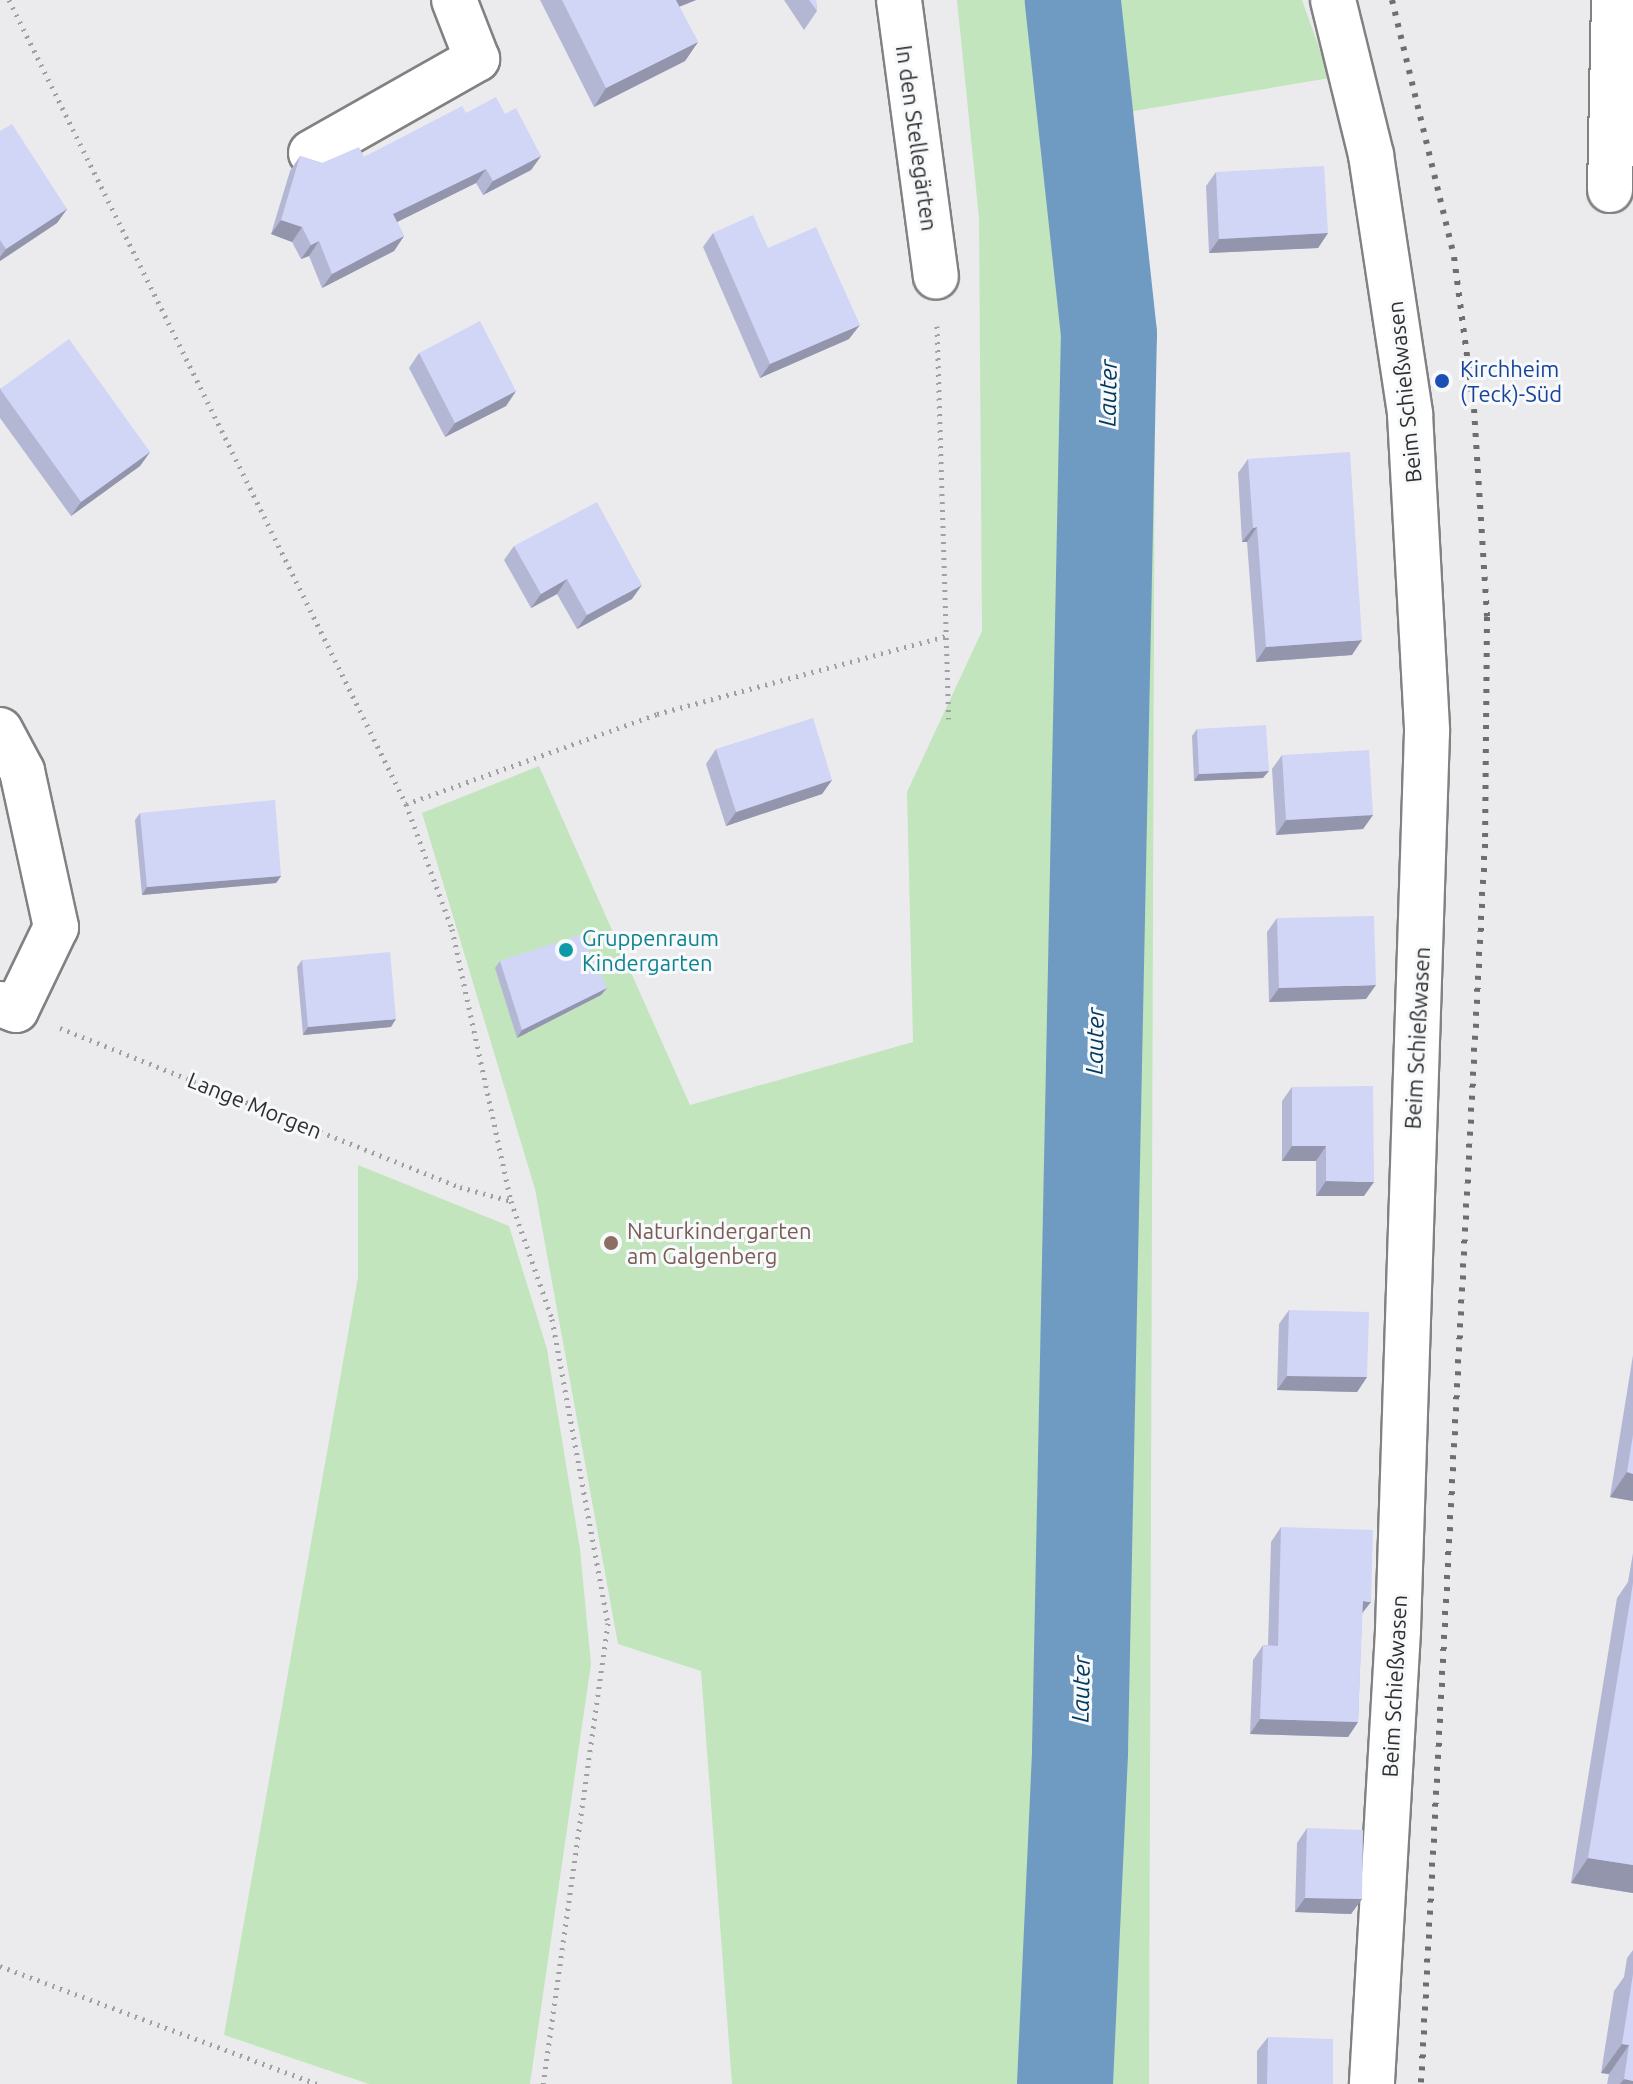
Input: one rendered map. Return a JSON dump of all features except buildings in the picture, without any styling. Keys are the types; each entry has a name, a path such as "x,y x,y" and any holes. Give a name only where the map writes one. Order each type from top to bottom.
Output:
{"street":[{"path":"311,153 477,59 454,0"},
{"name":"In den Stellegärten","path":"899,0 936,277"},
{"name":"Beim Schießwasen","path":"1333,0 1371,155 1408,400 1427,732 1398,1631 1372,2084"},
{"path":"1610,190 1614,0"},
{"path":"0,730 22,771 56,927 8,1007"}],"path":[{"path":"9,0 406,804 452,929 511,1201 552,1319 608,1623 543,2084"},
{"path":"936,277 950,635 949,719"},
{"path":"406,804 657,714 950,635"},
{"name":"Lange Morgen","path":"8,1007 460,1187 511,1201"},
{"path":"0,1966 318,2084"}],"green space":[{"path":"957,0 1302,0 1330,78 1128,112 1155,335 1149,2084 732,2084 701,1671 618,1644 535,1189 422,813 539,766 690,1105 913,1042 907,792 982,631 979,218"},
{"path":"358,1165 509,1226 547,1349 580,1549 591,1664 530,2084 369,2084 224,2035 358,1277"}],"waterway":[{"name":"Lauter","path":"1065,2084 1080,1750 1109,334 1073,0"}],"railway":[{"path":"1392,0 1454,257 1474,409 1487,617 1485,844 1421,2084"}],"place":[{"name":"Kirchheim (Teck)-Süd","path":"1442,381"},
{"name":"Gruppenraum Kindergarten","path":"566,950"},
{"name":"Naturkindergarten am Galgenberg","path":"611,1243"}]}
